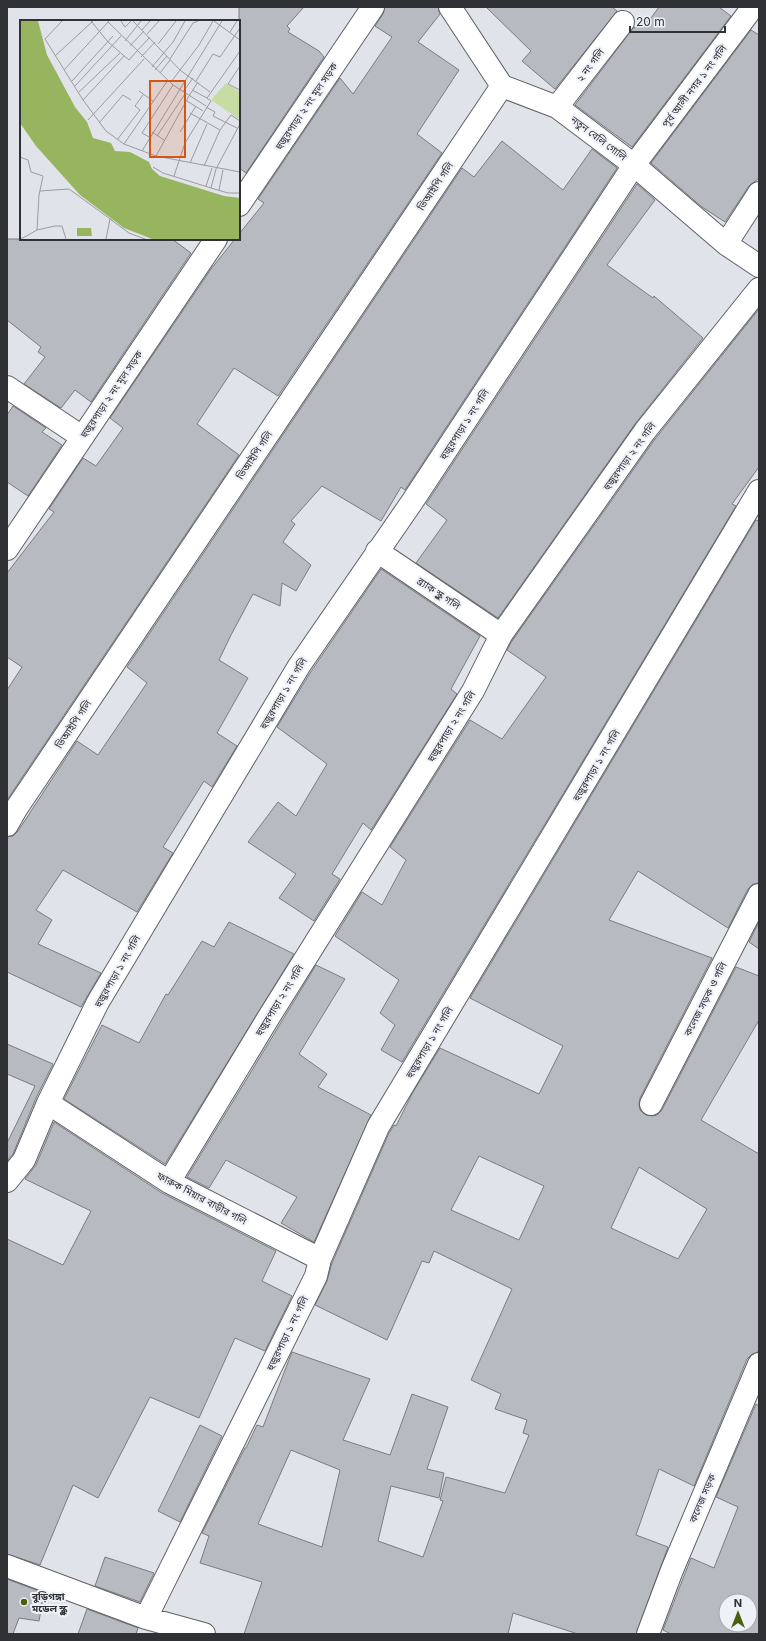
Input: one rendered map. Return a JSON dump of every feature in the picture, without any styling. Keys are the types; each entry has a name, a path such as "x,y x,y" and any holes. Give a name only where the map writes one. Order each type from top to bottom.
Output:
{"street":[{"name":"হুজুরপাড়া ২ নং মূল সড়ক","path":"240,204 373,7"},
{"name":"পূর্ব আলী নগর ১ নং গলি","path":"634,165 753,7"},
{"path":"453,8 502,86"},
{"name":"২ নং গলি","path":"557,108 623,22"},
{"name":"নতুন বেলি গোলি","path":"502,86 557,108 634,165 726,244 759,266"},
{"name":"ভিআইপি গলি","path":"7,825 16,809 502,86"},
{"name":"হুজুরপাড়া ১ নং গলি","path":"7,1181 24,1160 48,1103 106,988 299,666 412,502 634,165"},
{"path":"726,244 759,193"},
{"name":"হুজুরপাড়া ২ নং মূল সড়ক","path":"7,549 215,240"},
{"name":"হুজুরপাড়া ২ নং গলি","path":"169,1182 275,1006 472,691 501,634 645,431 759,289"},
{"path":"7,387 82,437"},
{"name":"হুজুরপাড়া ১ নং গলি","path":"146,1618 316,1276 320,1259 378,1127 759,491"},
{"name":"ব্র্যাক স্কুল গলি","path":"377,551 501,634"},
{"name":"কলেজ সড়ক ও গলি","path":"651,1104 759,895"},
{"name":"ফারুক মিয়ার বাড়ীর গলি","path":"48,1103 169,1182 320,1259"},
{"name":"কলেজ সড়ক","path":"648,1634 672,1570 759,1364"},
{"path":"7,1566 146,1618 204,1634"}],"building":[{"path":"239,7 304,7 287,26 290,29 288,32 319,51 324,57 246,173 240,169"},
{"path":"385,7 438,7 440,14 418,42 459,70 417,134 442,153 278,396 234,368 197,424 239,455 7,800 7,690 22,667 7,657 7,573 54,512 49,509 83,458 96,466 123,428 110,418 211,269 234,240 240,240 240,233 264,203 258,199 340,78 353,94 392,37 375,26 383,14"},
{"path":"486,7 612,7 617,11 555,89 522,61 531,51"},
{"path":"659,7 719,7 731,16 632,147 575,105 634,27 636,28 644,19 648,22"},
{"path":"751,30 759,35 759,178 749,186 725,222 702,207 651,163"},
{"path":"502,141 563,190 592,149 617,168 405,490 401,487 381,521 322,486 291,521 295,524 283,542 311,565 296,591 282,583 280,606 253,594 231,635 219,660 248,678 217,733 237,746 212,787 204,781 163,847 173,853 137,912 63,870 36,910 52,920 38,944 101,973 81,1007 7,972 7,837 13,836 18,831 77,741 98,755 147,683 127,667 462,168 474,177"},
{"path":"637,184 655,200 607,265 653,298 654,296 703,338 635,424 498,618 416,563 447,520 426,504"},
{"path":"7,239 173,240 191,253 91,402 75,390 61,408 24,384 45,357 38,352 41,347 7,320"},
{"path":"759,309 759,467 732,504 736,506 402,1062 381,1050 395,1025 380,1013 399,980 335,936 362,892 382,905 406,860 390,847 470,720 502,739 546,677 507,650 512,641 655,439"},
{"path":"13,406 46,428 42,432 62,445 28,496 7,482 7,415"},
{"path":"756,520 759,521 759,883 753,884 748,889 728,928 638,871 609,920 712,958 640,1098 640,1110 646,1115 657,1115 662,1110 736,967 759,976 759,1020 701,1120 759,1154 759,1348 758,1352 752,1354 747,1359 694,1486 659,1469 636,1535 668,1547 636,1634 578,1634 513,1613 508,1634 244,1634 262,1582 200,1563 209,1536 202,1533 257,1425 263,1427 292,1352 370,1379 343,1440 390,1455 412,1394 448,1407 427,1469 444,1473 439,1498 391,1486 378,1541 423,1557 443,1501 440,1500 446,1477 505,1493 529,1435 523,1433 527,1420 495,1409 501,1394 471,1380 512,1289 434,1251 429,1263 422,1261 387,1340 315,1305 327,1281 332,1263 389,1133 394,1125 396,1126 413,1092 440,1048 539,1094 563,1046 470,998","holes":["479,1156 544,1186 519,1240 451,1210","639,1167 707,1209 678,1259 611,1228","291,1450 340,1470 322,1547 258,1524"]},
{"path":"381,569 480,636 451,689 457,694 371,830 363,823 332,874 340,879 314,921 279,898 296,874 248,842 278,802 296,816 327,764 277,727 310,673"},
{"path":"229,922 294,954 165,1164 64,1099 102,1025 139,1043 166,994 168,995 202,941 214,947"},
{"path":"759,922 759,949 749,942"},
{"path":"316,965 345,979 299,1054 327,1074 318,1087 371,1115 314,1242 281,1223 297,1197 226,1160 209,1188 187,1177"},
{"path":"7,1044 53,1064 36,1098 13,1154 7,1161 7,1143 35,1086 7,1074"},
{"path":"54,1122 162,1193 276,1251 262,1281 292,1296 265,1351 235,1338 199,1418 150,1397 98,1498 73,1485 40,1565 7,1554 7,1239 63,1265 91,1211 25,1179 36,1165"},
{"path":"756,1404 759,1406 759,1634 671,1634 663,1630 691,1558 714,1568 738,1507 716,1497"},
{"path":"200,1425 222,1436 180,1522 158,1511"},
{"path":"105,1557 154,1573 140,1602 95,1586"},
{"path":"7,1579 44,1593 39,1621 19,1618 13,1634 7,1634"},
{"path":"87,1609 138,1628 136,1634 78,1634"}],"place":[{"name":"বুড়িগঙ্গা মডেল স্কুল","path":"24,1602"}]}
